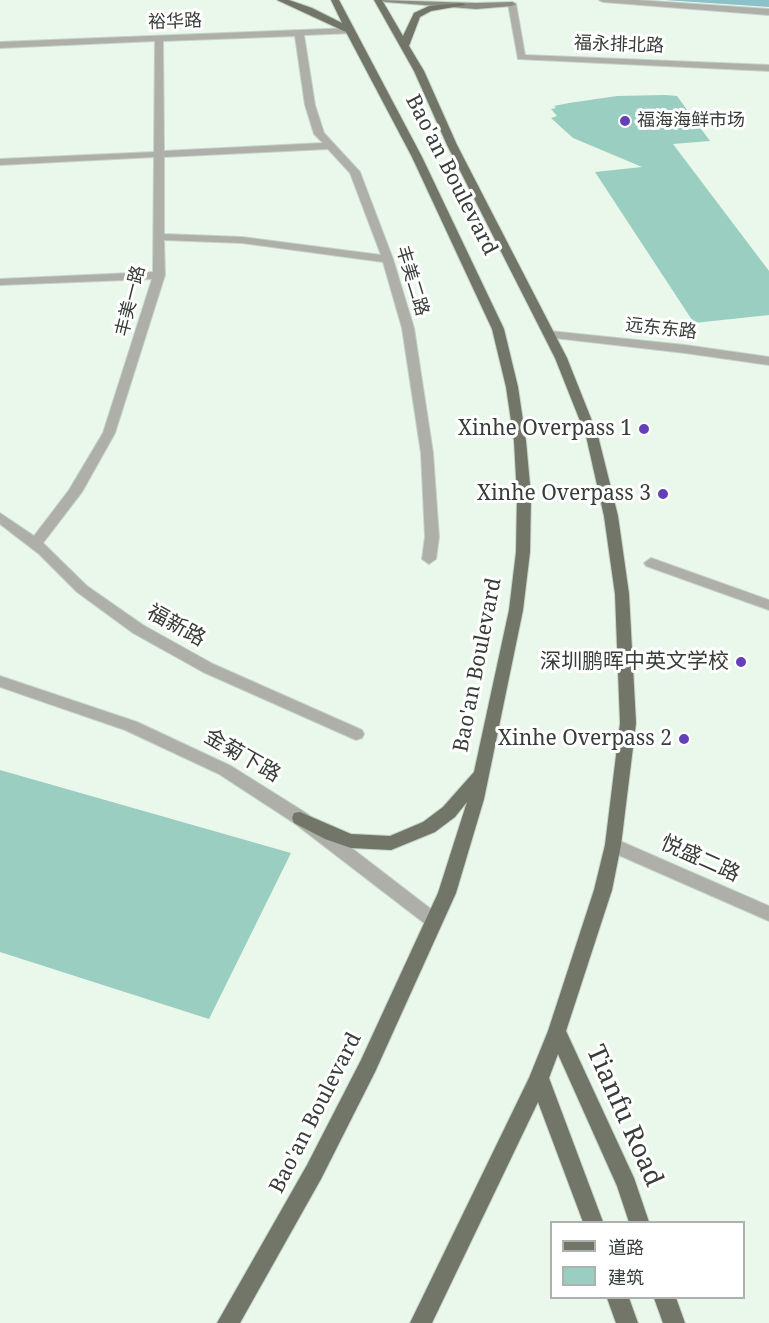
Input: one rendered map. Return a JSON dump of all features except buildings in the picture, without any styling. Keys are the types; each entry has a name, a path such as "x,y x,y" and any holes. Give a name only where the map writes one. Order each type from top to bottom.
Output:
{"main road":[{"path":"280,0 351,31"},
{"name":"Bao'an Boulevard","path":"228,1323 314,1172 368,1066 450,884 476,799 516,610 523,552 523,485 512,387 498,330 477,280 417,157 335,0"},
{"name":"Bao'an Boulevard","path":"378,0 419,71 452,145 550,335 592,436 603,474 611,516 622,594 628,723 613,845 592,928 557,1031 539,1078 422,1323"},
{"path":"385,0 462,5 512,4"},
{"path":"485,0 512,4"},
{"path":"404,48 417,15 429,9 462,5"},
{"path":"300,818 331,834 351,841 391,843 429,827 449,812 480,775"},
{"name":"Tianfu Road","path":"557,1031 627,1185 639,1221"},
{"path":"539,1078 593,1221"},
{"path":"618,1299 627,1323"},
{"path":"665,1299 674,1323"}],"street":[{"path":"603,0 769,12"},
{"name":"福永排北路","path":"512,4 521,57 769,68"},
{"name":"裕华路","path":"0,45 351,31"},
{"name":"丰美二路","path":"299,33 310,105 319,134 355,172 388,259 408,328 427,453 432,537 429,559"},
{"name":"丰美一路","path":"35,544 75,492 109,433 150,312 159,275 161,155 159,39"},
{"path":"0,162 329,147"},
{"path":"160,237 242,240 388,259"},
{"path":"0,282 159,275"},
{"name":"远东东路","path":"550,335 685,349 769,361"},
{"name":"福新路","path":"0,517 35,544 82,589 138,629 208,668 356,734"},
{"path":"651,563 769,605"},
{"name":"金菊下路","path":"0,681 130,726 190,752 262,792 300,818 434,921"},
{"name":"悦盛二路","path":"613,845 769,914"}],"water":[{"path":"664,0 769,0 769,7"}],"place":[{"name":"福海海鲜市场","path":"625,121"},
{"name":"Xinhe Overpass 1","path":"644,429"},
{"name":"Xinhe Overpass 3","path":"663,494"},
{"name":"深圳鹏晖中英文学校","path":"741,662"},
{"name":"Xinhe Overpass 2","path":"684,739"}]}
